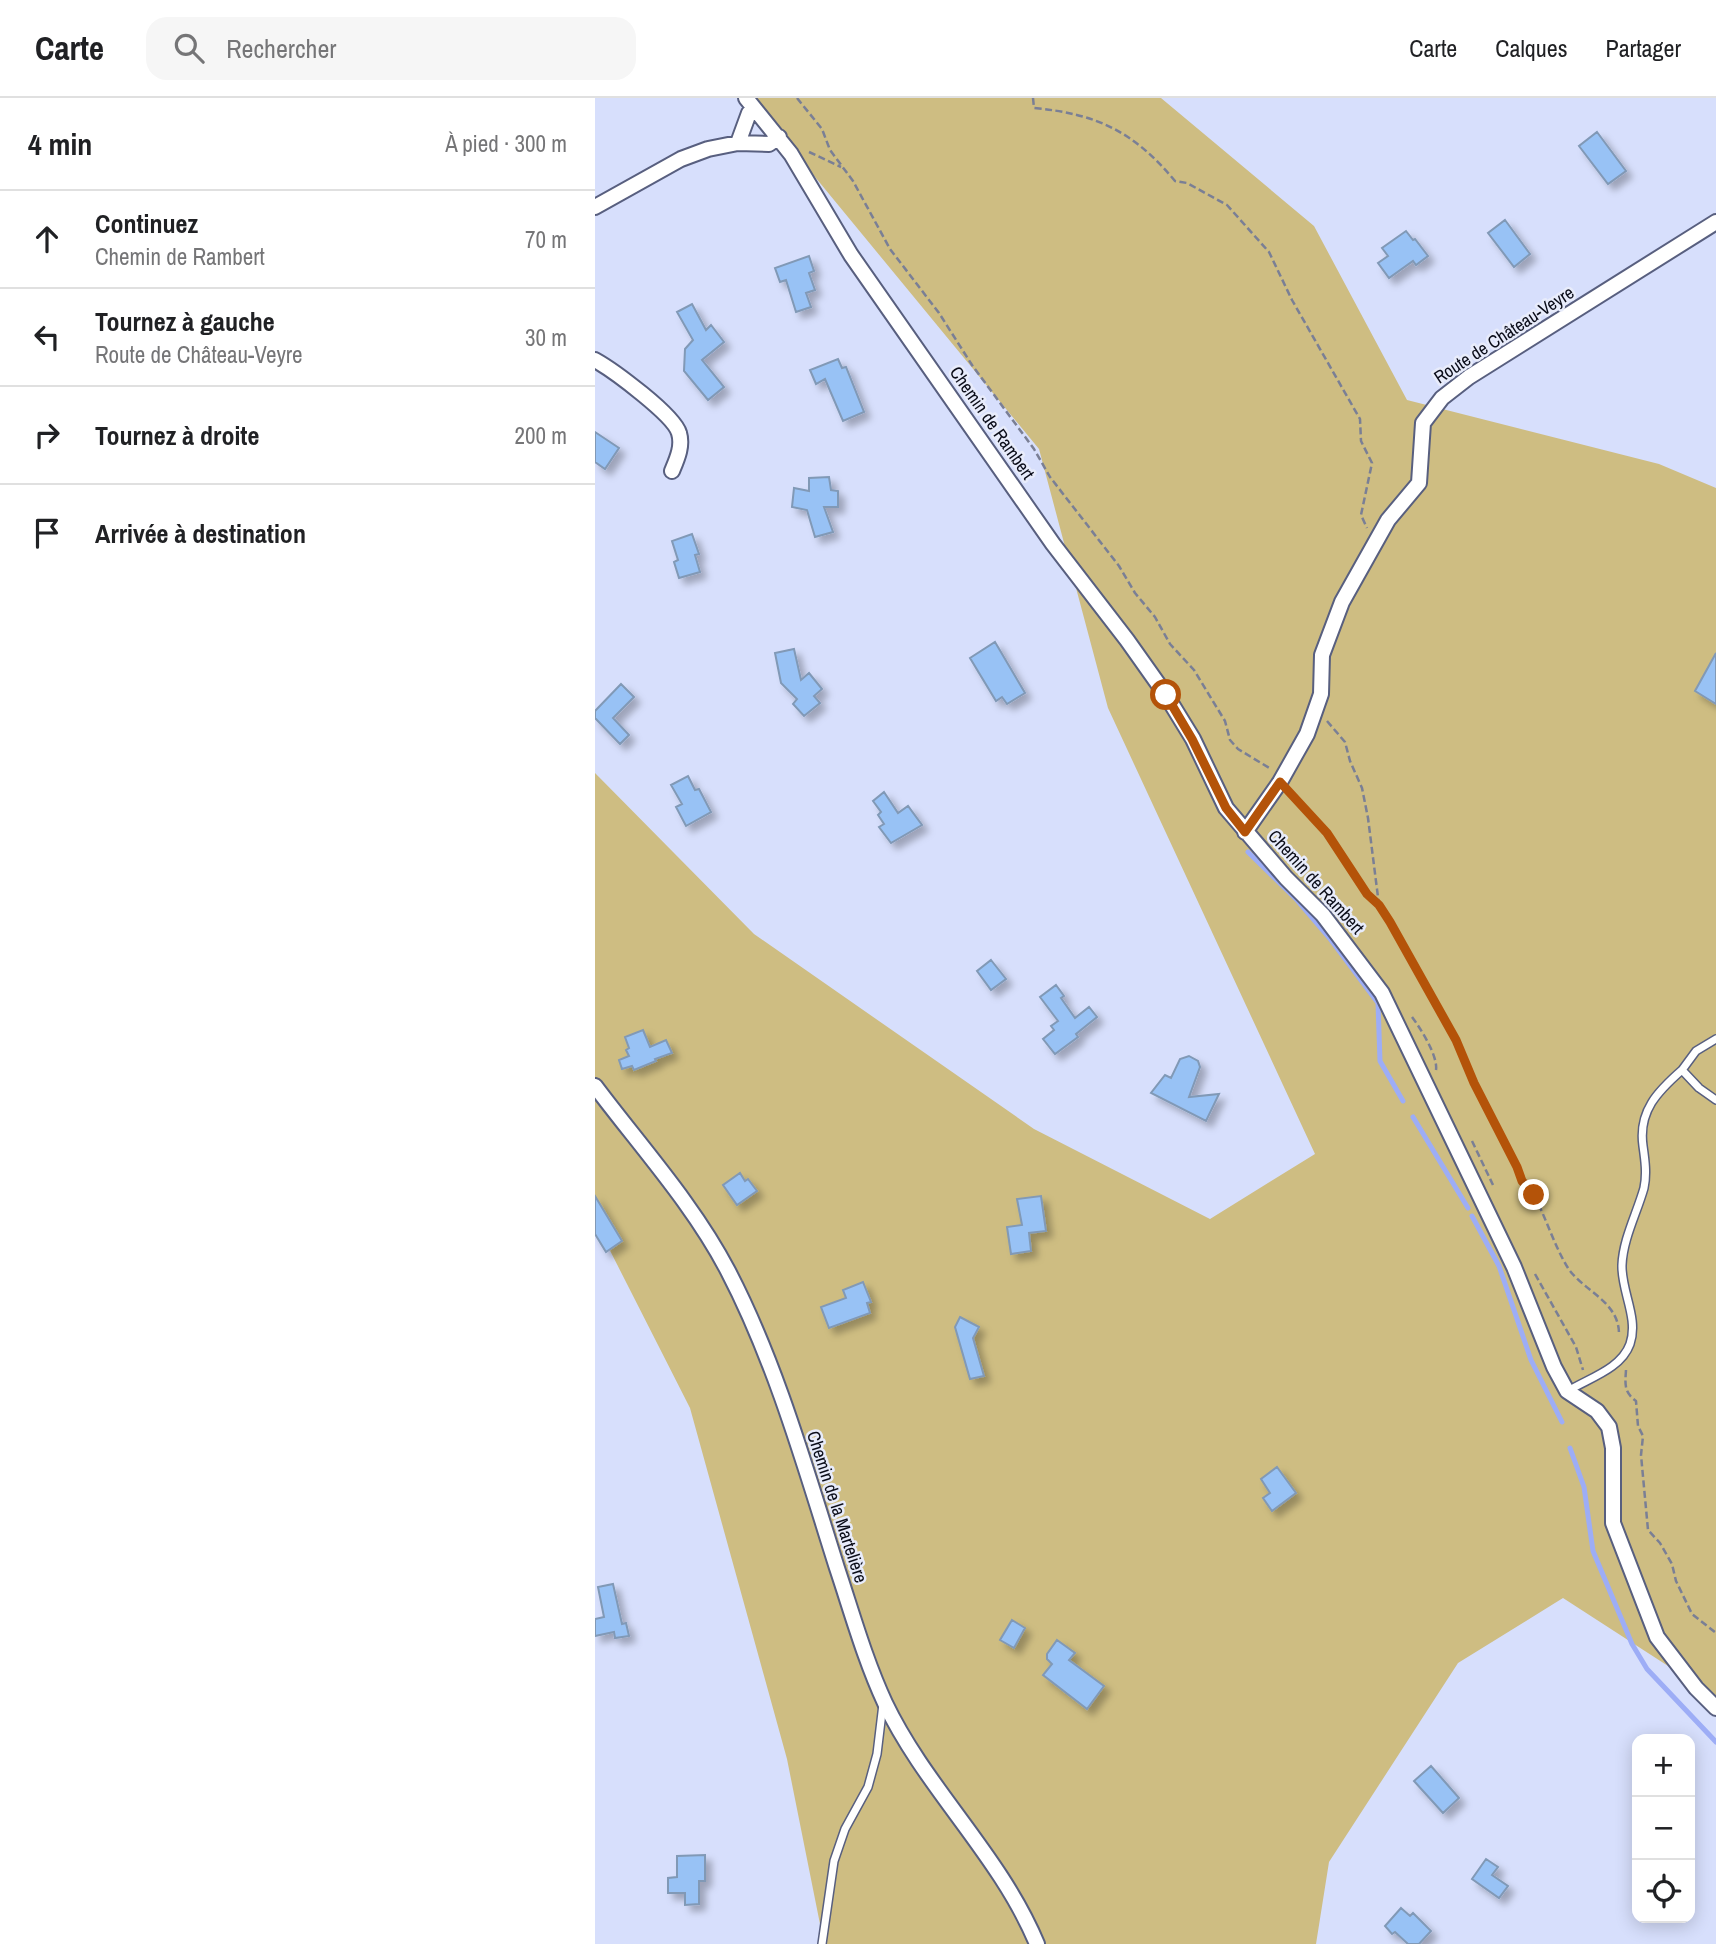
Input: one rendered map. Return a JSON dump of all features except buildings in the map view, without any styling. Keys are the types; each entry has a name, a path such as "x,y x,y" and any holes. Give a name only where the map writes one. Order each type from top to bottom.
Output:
{"street":[{"name":"Chemin de Rambert","path":"750,103 791,154 859,266 1053,544 1166,695 1192,739 1226,808 1323,915 1382,993 1508,1255 1554,1367 1567,1391 1597,1411 1609,1427 1613,1448 1613,1523 1657,1637 1696,1688 1716,1708"},
{"path":"738,143 750,103"},
{"path":"595,207 681,159 708,149 738,143 769,144 779,137"},
{"name":"Route de Château-Veyre","path":"1245,832 1280,782 1307,734 1321,694 1322,654 1342,602 1388,520 1419,483 1423,423 1442,398 1469,377 1716,222"},
{"path":"595,360 638,390 677,426 680,445 672,471"},
{"name":"Chemin de la Martelière","path":"595,1086 677,1193 714,1246 729,1273 768,1362 856,1629 883,1700 904,1741 1012,1892 1037,1944"}],"lane":[{"path":"1567,1391 1606,1371 1623,1356 1630,1345 1633,1333 1622,1266 1644,1186 1646,1170 1641,1132 1643,1118 1662,1088 1682,1070 1696,1051 1716,1038"},
{"path":"1682,1070 1699,1088 1716,1100"},
{"path":"822,1944 834,1861 845,1829 867,1787 877,1754 883,1700"}],"path":[{"path":"797,98 822,129 829,150 852,181 880,232 915,284 939,313 1051,477 1119,566 1135,593 1155,617 1170,644 1194,670 1225,720 1230,740 1238,749 1271,768 1280,782 1327,833 1406,947 1456,1040 1474,1083 1522,1181 1537,1202 1566,1265 1574,1276 1581,1279 1589,1290 1611,1308 1618,1323 1620,1350 1626,1370 1625,1388 1636,1401 1638,1426 1643,1437 1641,1455 1648,1530 1660,1543 1672,1564 1676,1581 1692,1614 1716,1633"},
{"path":"1033,98 1034,108 1084,116 1126,134 1160,163 1175,181 1187,183 1227,205 1269,252 1292,300 1360,419 1361,441 1372,463 1361,515 1375,544"},
{"path":"791,154 805,151 841,167"},
{"path":"1316,708 1345,742 1362,788 1369,818 1379,905"}],"shaded area":[{"path":"750,98 1161,98 1314,226 1407,400 1659,464 1716,488 1716,1697 1563,1598 1458,1663 1329,1862 1316,1944 824,1944 787,1759 690,1408 595,1221 595,773 754,934 1034,1129 1210,1219 1315,1154 1108,708 1039,449"}],"waterway":[{"path":"1248,852 1296,899 1378,1003 1380,1061 1403,1101"},
{"path":"1413,1117 1468,1208"},
{"path":"1472,1216 1499,1266 1531,1360 1562,1422"},
{"path":"1570,1448 1584,1487 1593,1551 1632,1644 1647,1669 1716,1742"}],"route":[{"path":"1166,695 1192,739 1226,808 1245,832 1280,782 1327,833 1343,860 1367,894 1379,905 1406,947 1456,1040 1522,1181 1534,1195"}]}
